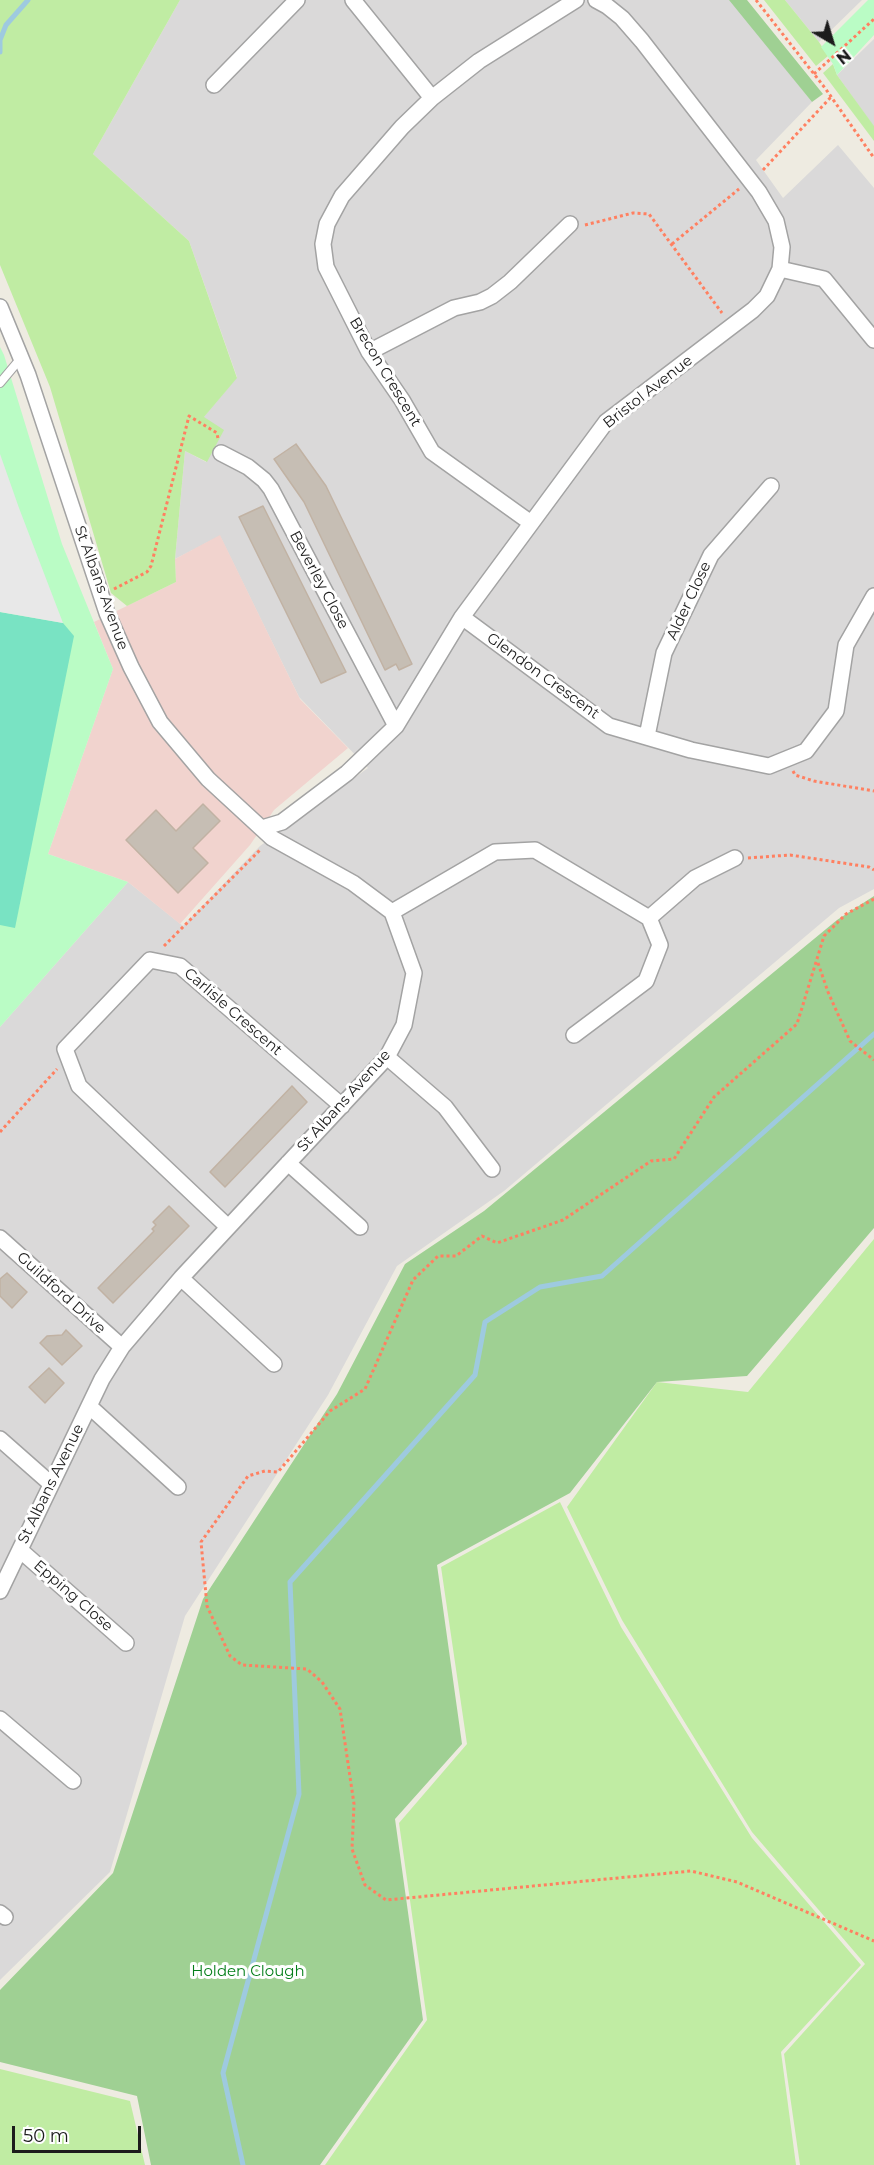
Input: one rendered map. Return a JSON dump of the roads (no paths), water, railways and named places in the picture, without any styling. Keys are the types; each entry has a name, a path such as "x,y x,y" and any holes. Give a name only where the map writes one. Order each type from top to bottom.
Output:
{"street":[{"path":"214,85 297,0"},
{"path":"353,0 432,98"},
{"name":"Brecon Crescent","path":"531,523 432,452 402,400 369,352 326,267 323,244 327,224 342,196 402,127 432,98 479,61 576,0"},
{"name":"Bristol Avenue","path":"267,833 347,773 396,726 462,616 606,422 732,327 767,296 780,269 782,247 776,221 750,181 642,41 622,18 596,0"},
{"path":"369,352 454,308 480,302 492,296 510,282 570,224"},
{"path":"780,269 824,279 874,340"},
{"name":"St Albans Avenue","path":"0,308 21,358 101,595 131,668 160,722 208,779 267,833 353,883 393,912 414,973 404,1025 387,1057 181,1278 122,1347 102,1378 0,1591"},
{"name":"Beverley Close","path":"221,453 248,467 271,489 396,726"},
{"name":"Alder Close","path":"647,736 664,653 711,555 771,486"},
{"name":"Glendon Crescent","path":"462,616 609,726 691,750 769,766 806,751 836,711 846,645 874,596"},
{"path":"393,912 495,852 535,850 649,918 660,945 646,981 574,1035"},
{"path":"649,918 695,878 735,858"},
{"name":"Carlisle Crescent","path":"228,1227 79,1086 65,1049 150,960 180,966 342,1106"},
{"path":"387,1057 445,1107 492,1169"},
{"path":"288,1163 360,1227"},
{"name":"Guildford Drive","path":"0,1238 122,1347"},
{"path":"181,1278 274,1364"},
{"path":"89,1406 178,1487"},
{"path":"0,1439 51,1484"},
{"name":"Epping Close","path":"20,1550 126,1643"},
{"path":"0,1719 73,1781"}],"lane":[{"path":"0,383 21,358"}],"waterway":[{"path":"0,52 0,40 6,25 28,0"},
{"path":"243,2165 223,2073 299,1794 290,1582 475,1375 485,1322 540,1287 602,1276 874,1034"}],"park label":[{"name":"Holden Clough","path":"248,1972"}]}
